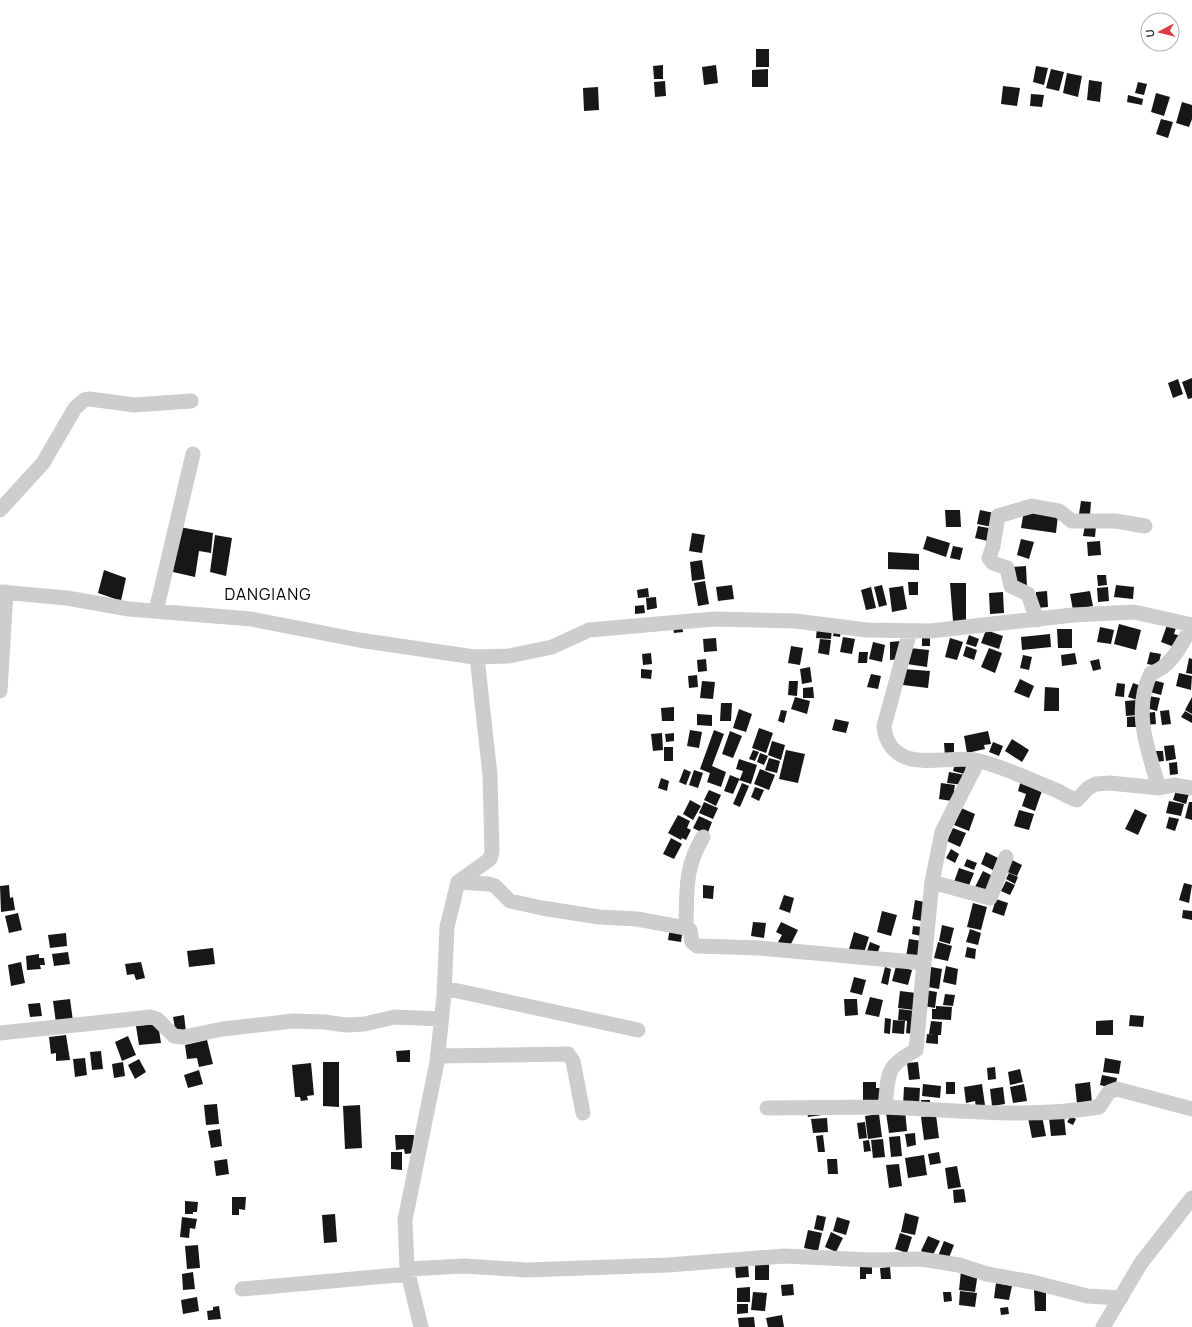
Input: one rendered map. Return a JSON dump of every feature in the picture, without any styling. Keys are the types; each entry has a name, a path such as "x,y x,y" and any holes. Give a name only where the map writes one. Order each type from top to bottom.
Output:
{"street":[{"path":"0,510 36,472 75,408 84,400 90,399 142,405 191,401"},
{"path":"156,611 192,454"},
{"path":"1037,620 1028,594 1011,586 1007,568 993,563 989,558 993,546 998,516 1032,506 1059,511 1072,521 1116,522 1145,526"},
{"path":"0,691 3,592 156,611 251,619 359,640 477,657 509,656 552,647 589,630 714,619 795,621 867,630 930,631 1073,615 1134,612 1192,625 1180,648 1160,669 1151,673 1144,696 1141,717 1158,788"},
{"path":"910,631 884,726 884,736 889,744 898,753 908,758 978,761 1077,800 1088,788 1096,784 1110,783 1158,788 1174,785 1192,788"},
{"path":"421,1327 408,1271 405,1220 437,1056 444,988 447,927 458,882 490,859 492,852 490,775 477,657"},
{"path":"885,1107 888,1074 895,1064 916,1050 932,882 945,824 978,761"},
{"path":"686,928 688,875 695,851 703,837"},
{"path":"932,882 990,898 1006,857"},
{"path":"458,882 489,884 495,886 510,901 542,908 686,928 690,930 692,942 697,946 760,948 924,963"},
{"path":"444,988 638,1030"},
{"path":"0,1033 151,1017 157,1019 174,1036 183,1037 223,1029 293,1021 346,1025 364,1024 395,1017 441,1019"},
{"path":"437,1056 568,1054 573,1061 583,1113"},
{"path":"767,1108 885,1107 1032,1114 1078,1111 1099,1107 1109,1092 1117,1089 1192,1109"},
{"path":"1103,1327 1141,1263 1192,1198"},
{"path":"242,1289 464,1266 526,1270 668,1266 784,1256 871,1260 921,1259 959,1266 987,1274 1032,1282 1087,1296 1120,1298"}],"building":[{"path":"756,49 769,49 769,67 756,67"},
{"path":"663,65 663,79 654,79 653,66"},
{"path":"716,65 718,83 704,85 702,67"},
{"path":"1036,66 1048,68 1044,85 1033,82"},
{"path":"768,69 768,87 752,87 752,70"},
{"path":"1051,69 1064,72 1059,91 1046,88"},
{"path":"1067,73 1082,76 1078,97 1063,93"},
{"path":"1089,80 1102,82 1100,102 1087,100"},
{"path":"665,81 666,96 655,97 654,82"},
{"path":"1138,82 1147,84 1144,95 1135,93"},
{"path":"1003,86 1020,88 1017,106 1001,104"},
{"path":"598,87 599,110 584,111 583,88"},
{"path":"1156,93 1170,97 1164,116 1151,112"},
{"path":"1031,94 1044,95 1042,107 1030,106"},
{"path":"1128,95 1143,99 1142,105 1127,102"},
{"path":"1182,102 1192,105 1192,119 1189,127 1176,123"},
{"path":"1161,119 1173,122 1168,138 1156,134"},
{"path":"1192,378 1192,398 1188,399 1182,382"},
{"path":"1178,379 1183,394 1173,398 1168,383"},
{"path":"1081,501 1091,502 1090,515 1079,514"},
{"path":"945,510 960,510 961,527 946,527"},
{"path":"980,510 994,513 992,527 977,524"},
{"path":"1024,510 1058,515 1056,533 1021,528"},
{"path":"1085,525 1096,526 1095,537 1083,536"},
{"path":"978,526 994,529 992,542 975,538"},
{"path":"179,527 213,533 211,553 199,551 195,577 173,572"},
{"path":"692,533 705,535 702,553 689,551"},
{"path":"215,535 232,538 226,576 210,572"},
{"path":"927,536 950,543 946,557 923,549"},
{"path":"1021,539 1034,542 1029,559 1017,555"},
{"path":"1100,541 1101,555 1088,556 1087,542"},
{"path":"953,546 963,548 960,560 950,558"},
{"path":"888,552 919,554 919,570 888,569"},
{"path":"702,560 705,579 692,581 690,562"},
{"path":"1026,566 1027,587 1014,587 1013,567"},
{"path":"104,570 126,578 121,601 98,593"},
{"path":"1097,575 1106,575 1107,585 1098,586"},
{"path":"705,581 709,604 698,606 694,583"},
{"path":"908,582 918,582 918,595 909,595"},
{"path":"950,583 966,583 966,621 953,621"},
{"path":"732,585 734,599 718,601 716,587"},
{"path":"882,585 887,605 879,607 874,587"},
{"path":"1116,585 1134,587 1133,599 1114,597"},
{"path":"903,586 907,609 892,612 889,588"},
{"path":"871,587 876,608 866,610 861,590"},
{"path":"1108,587 1109,601 1098,602 1097,588"},
{"path":"648,588 649,597 638,598 637,590"},
{"path":"1047,591 1048,607 1036,608 1036,592"},
{"path":"1090,591 1093,606 1073,610 1070,594"},
{"path":"1003,592 1004,613 990,614 989,593"},
{"path":"656,597 657,608 647,610 646,598"},
{"path":"644,605 645,613 635,614 635,606"},
{"path":"1119,624 1141,630 1136,650 1114,644"},
{"path":"682,625 683,632 674,633 673,626"},
{"path":"1167,625 1176,628 1174,634 1181,636 1177,648 1161,642"},
{"path":"817,627 832,629 831,639 816,638"},
{"path":"1100,627 1114,630 1111,644 1097,642"},
{"path":"834,629 841,629 840,637 833,636"},
{"path":"1057,629 1072,629 1072,648 1058,648"},
{"path":"986,630 1003,636 999,649 981,643"},
{"path":"1050,634 1051,647 1022,650 1021,637"},
{"path":"969,635 979,639 976,647 966,644"},
{"path":"922,636 930,636 930,646 922,646"},
{"path":"843,637 855,639 852,654 840,652"},
{"path":"716,638 717,651 704,652 703,639"},
{"path":"950,638 963,642 957,660 945,657"},
{"path":"820,639 831,640 829,655 818,653"},
{"path":"901,641 901,659 890,660 890,642"},
{"path":"873,642 885,645 882,662 869,659"},
{"path":"791,646 803,648 800,665 788,663"},
{"path":"966,646 977,650 974,660 963,656"},
{"path":"909,648 929,650 927,667 907,664"},
{"path":"989,648 1002,653 995,673 981,667"},
{"path":"859,652 868,652 867,663 858,663"},
{"path":"1150,652 1161,654 1158,666 1147,664"},
{"path":"651,653 652,664 643,665 642,654"},
{"path":"1075,653 1077,664 1062,666 1061,655"},
{"path":"1023,655 1032,657 1029,670 1020,668"},
{"path":"1189,658 1192,659 1192,674 1186,673"},
{"path":"706,659 707,671 698,672 697,660"},
{"path":"1099,659 1101,669 1093,671 1090,661"},
{"path":"810,667 812,682 802,684 800,669"},
{"path":"641,669 652,670 651,679 641,678"},
{"path":"904,669 930,671 928,688 903,685"},
{"path":"1179,673 1192,676 1191,690 1176,686"},
{"path":"871,674 881,676 878,689 867,687"},
{"path":"697,675 698,687 689,688 688,676"},
{"path":"1020,679 1034,686 1029,698 1014,692"},
{"path":"1153,680 1164,683 1161,695 1150,692"},
{"path":"702,681 715,682 713,699 700,698"},
{"path":"789,681 798,681 797,696 788,695"},
{"path":"1117,683 1125,684 1124,697 1115,696"},
{"path":"1133,683 1144,687 1140,701 1128,697"},
{"path":"813,687 814,698 803,698 803,688"},
{"path":"1045,687 1059,688 1059,711 1044,711"},
{"path":"1149,696 1160,698 1157,711 1146,708"},
{"path":"795,697 810,701 807,714 791,709"},
{"path":"1192,697 1192,714 1185,710"},
{"path":"1137,700 1138,715 1126,716 1125,701"},
{"path":"721,703 732,703 731,721 720,721"},
{"path":"674,707 674,721 662,721 661,708"},
{"path":"739,709 752,714 746,732 733,728"},
{"path":"781,710 787,711 784,723 778,721"},
{"path":"1169,710 1171,724 1162,725 1160,711"},
{"path":"1185,711 1192,715 1192,723 1181,717"},
{"path":"1155,712 1156,724 1146,725 1145,713"},
{"path":"697,714 712,715 712,726 697,725"},
{"path":"1139,716 1139,727 1127,727 1127,717"},
{"path":"835,719 849,722 846,733 832,730"},
{"path":"759,728 773,733 766,753 752,748"},
{"path":"690,730 702,732 699,748 687,746"},
{"path":"714,730 724,734 712,766 726,772 721,787 707,782 710,773 700,769"},
{"path":"730,731 742,736 733,758 722,754"},
{"path":"988,731 991,744 984,745 985,749 967,753 964,736"},
{"path":"662,733 663,750 653,751 651,734"},
{"path":"674,733 674,741 666,742 665,734"},
{"path":"1012,739 1029,750 1022,762 1005,751"},
{"path":"772,741 785,745 781,760 768,755"},
{"path":"993,742 1003,746 999,756 989,752"},
{"path":"944,743 954,743 954,755 945,756"},
{"path":"1174,745 1176,759 1166,761 1164,746"},
{"path":"664,747 673,747 673,761 664,761"},
{"path":"753,750 759,752 755,761 749,759"},
{"path":"786,750 805,754 798,783 779,779"},
{"path":"1155,751 1163,751 1164,761 1156,762"},
{"path":"760,753 768,756 764,765 757,762"},
{"path":"769,758 780,761 777,773 765,770"},
{"path":"739,759 757,765 751,784 739,780 733,794 724,791 730,775 740,779 743,771 736,769"},
{"path":"956,760 967,763 964,774 953,771"},
{"path":"1177,762 1178,774 1170,775 1169,763"},
{"path":"684,769 691,772 686,785 679,782"},
{"path":"760,769 775,775 769,790 754,784"},
{"path":"694,770 703,773 698,788 689,785"},
{"path":"949,772 965,775 964,785 947,783"},
{"path":"661,778 669,781 667,791 658,788"},
{"path":"1021,780 1043,788 1035,811 1022,806 1026,794 1018,791"},
{"path":"742,783 749,786 740,807 733,804"},
{"path":"941,783 955,785 954,791 957,792 952,801 939,799"},
{"path":"755,787 764,790 759,801 751,797"},
{"path":"1177,787 1190,790 1186,804 1173,800"},
{"path":"709,790 721,795 716,806 704,800"},
{"path":"690,800 701,806 693,820 683,814"},
{"path":"1169,801 1184,804 1181,816 1166,813"},
{"path":"704,802 718,808 713,819 699,813"},
{"path":"1189,802 1192,802 1192,820 1185,818"},
{"path":"961,808 975,814 969,831 954,825"},
{"path":"1135,809 1147,815 1138,835 1125,829"},
{"path":"1019,810 1034,814 1029,830 1014,826"},
{"path":"678,815 690,821 687,828 691,830 686,840 682,838 681,840 668,833"},
{"path":"699,816 712,822 707,835 693,828"},
{"path":"1169,817 1179,819 1175,831 1166,828"},
{"path":"953,828 966,833 960,847 947,841"},
{"path":"671,838 682,844 674,859 663,854"},
{"path":"951,849 959,854 955,863 946,858"},
{"path":"986,852 998,858 993,870 981,864"},
{"path":"1008,858 1022,865 1017,876 1003,870"},
{"path":"967,859 977,863 974,870 964,866"},
{"path":"959,868 974,873 968,888 954,882"},
{"path":"983,871 995,877 988,893 975,887"},
{"path":"1009,873 1018,877 1015,884 1006,879"},
{"path":"1006,881 1015,885 1010,895 1001,891"},
{"path":"1184,883 1192,885 1189,903 1179,900"},
{"path":"9,885 10,898 13,897 15,910 1,912 0,886"},
{"path":"703,885 714,886 713,899 703,898"},
{"path":"784,895 794,898 790,913 779,909"},
{"path":"996,899 1008,903 1004,916 992,912"},
{"path":"915,900 929,903 926,922 912,919"},
{"path":"973,903 987,907 981,930 967,927"},
{"path":"1183,910 1192,911 1192,920 1182,918"},
{"path":"882,911 897,915 891,936 877,932"},
{"path":"18,913 22,930 9,933 5,916"},
{"path":"753,922 766,923 764,938 751,936"},
{"path":"781,922 798,930 789,948 778,942 782,935 776,932"},
{"path":"942,925 954,928 950,944 939,941"},
{"path":"913,926 922,927 921,936 912,934"},
{"path":"670,927 683,928 681,942 668,940"},
{"path":"970,929 981,933 978,945 966,942"},
{"path":"854,932 869,937 864,953 849,949"},
{"path":"66,933 67,946 50,948 48,935"},
{"path":"909,939 922,941 918,959 906,957"},
{"path":"870,942 880,946 876,958 866,954"},
{"path":"938,942 952,946 948,961 934,958"},
{"path":"967,947 976,949 975,959 965,957"},
{"path":"213,948 215,964 189,967 187,951"},
{"path":"68,952 70,964 54,966 52,954"},
{"path":"39,954 39,958 44,958 45,965 40,965 41,969 27,970 26,956"},
{"path":"21,962 25,983 11,986 8,965"},
{"path":"141,962 145,978 136,980 134,974 127,975 125,964"},
{"path":"896,966 912,970 908,985 892,981"},
{"path":"946,966 958,969 956,985 943,982"},
{"path":"885,967 891,969 888,985 881,983"},
{"path":"931,967 942,969 939,989 928,987"},
{"path":"854,977 866,980 862,995 850,992"},
{"path":"925,990 937,992 935,1008 924,1006"},
{"path":"900,991 916,993 914,1010 898,1008"},
{"path":"945,994 955,995 953,1006 943,1005"},
{"path":"870,997 883,1000 879,1017 865,1014"},
{"path":"70,999 73,1021 56,1023 53,1001"},
{"path":"844,999 857,999 858,1015 845,1016"},
{"path":"40,1003 42,1016 30,1017 28,1004"},
{"path":"936,1006 952,1007 951,1020 932,1019 932,1009 936,1009"},
{"path":"899,1009 915,1011 912,1034 906,1033 907,1021 898,1020"},
{"path":"184,1015 186,1032 176,1034 173,1017"},
{"path":"1130,1015 1144,1016 1143,1027 1129,1026"},
{"path":"885,1018 891,1019 890,1034 884,1033"},
{"path":"893,1020 905,1021 904,1034 892,1033"},
{"path":"1113,1020 1113,1035 1096,1035 1096,1021"},
{"path":"931,1021 942,1022 941,1035 938,1035 938,1044 926,1043 927,1034 935,1035 929,1034"},
{"path":"158,1024 161,1043 139,1045 136,1026"},
{"path":"66,1035 70,1060 56,1061 56,1053 51,1054 49,1037"},
{"path":"128,1036 136,1055 122,1061 115,1042"},
{"path":"207,1040 213,1064 199,1067 197,1058 187,1059 185,1045"},
{"path":"410,1050 410,1062 397,1062 396,1051"},
{"path":"101,1051 103,1069 92,1070 90,1052"},
{"path":"85,1058 87,1075 75,1077 73,1059"},
{"path":"1105,1058 1121,1061 1119,1074 1103,1072"},
{"path":"139,1059 146,1072 135,1079 128,1065"},
{"path":"123,1062 125,1076 114,1078 112,1064"},
{"path":"323,1062 339,1062 339,1107 323,1106"},
{"path":"918,1062 920,1079 909,1080 907,1063"},
{"path":"311,1063 314,1095 307,1096 308,1100 301,1101 300,1097 295,1097 292,1065"},
{"path":"995,1067 996,1079 988,1080 987,1068"},
{"path":"1020,1069 1023,1082 1010,1085 1008,1072"},
{"path":"199,1070 203,1084 188,1088 184,1075"},
{"path":"1102,1075 1117,1078 1115,1089 1100,1085"},
{"path":"863,1082 876,1082 876,1088 883,1088 883,1102 863,1102"},
{"path":"946,1082 955,1082 955,1094 946,1094"},
{"path":"1090,1082 1092,1103 1077,1104 1075,1084"},
{"path":"923,1084 941,1086 940,1098 922,1096"},
{"path":"982,1084 985,1105 976,1107 975,1101 966,1103 964,1087"},
{"path":"1024,1084 1027,1101 1013,1103 1010,1087"},
{"path":"904,1087 920,1088 919,1106 903,1106"},
{"path":"1003,1087 1005,1104 992,1106 990,1089"},
{"path":"921,1100 930,1100 930,1107 921,1106"},
{"path":"217,1104 219,1124 206,1125 204,1105"},
{"path":"360,1105 362,1148 345,1149 343,1106"},
{"path":"821,1110 822,1115 808,1117 807,1112"},
{"path":"905,1110 907,1131 889,1133 886,1113"},
{"path":"879,1114 882,1137 868,1139 865,1116"},
{"path":"936,1115 939,1138 924,1140 921,1117"},
{"path":"1042,1116 1046,1136 1032,1138 1028,1118"},
{"path":"1064,1116 1066,1135 1051,1136 1049,1118"},
{"path":"1071,1116 1076,1119 1073,1125 1067,1122"},
{"path":"827,1118 828,1132 813,1133 811,1119"},
{"path":"865,1122 867,1138 859,1139 857,1123"},
{"path":"220,1129 222,1146 211,1148 208,1131"},
{"path":"915,1133 916,1145 907,1147 905,1134"},
{"path":"395,1135 414,1135 413,1153 405,1154 404,1149 396,1150"},
{"path":"823,1135 825,1152 818,1152 816,1136"},
{"path":"900,1136 902,1156 891,1157 889,1137"},
{"path":"883,1139 885,1157 873,1158 871,1140"},
{"path":"869,1140 871,1151 864,1152 863,1141"},
{"path":"391,1152 402,1152 402,1170 391,1169"},
{"path":"939,1152 941,1163 930,1165 928,1154"},
{"path":"924,1155 927,1175 908,1178 905,1158"},
{"path":"227,1159 229,1174 216,1176 214,1161"},
{"path":"827,1159 837,1159 838,1174 828,1174"},
{"path":"899,1164 902,1186 889,1188 886,1165"},
{"path":"957,1166 961,1187 948,1189 945,1168"},
{"path":"964,1189 966,1202 954,1203 953,1190"},
{"path":"232,1197 246,1197 245,1210 239,1209 239,1215 232,1215"},
{"path":"185,1201 198,1202 197,1212 193,1212 193,1214 185,1214"},
{"path":"905,1213 919,1217 915,1235 901,1232"},
{"path":"335,1214 337,1242 324,1243 322,1215"},
{"path":"817,1215 826,1217 823,1231 814,1229"},
{"path":"182,1217 197,1219 195,1229 190,1228 189,1238 180,1237"},
{"path":"837,1217 850,1221 846,1235 833,1231"},
{"path":"808,1230 822,1233 818,1251 804,1248"},
{"path":"831,1232 843,1238 836,1252 825,1247"},
{"path":"900,1233 912,1237 907,1253 895,1249"},
{"path":"928,1236 940,1241 932,1257 921,1251"},
{"path":"944,1241 954,1245 948,1260 938,1256"},
{"path":"198,1245 200,1268 187,1269 185,1246"},
{"path":"755,1262 769,1263 769,1280 755,1280"},
{"path":"748,1264 749,1277 736,1278 735,1265"},
{"path":"860,1265 872,1265 872,1274 866,1274 866,1279 860,1279"},
{"path":"890,1267 891,1279 881,1279 880,1268"},
{"path":"961,1271 978,1273 975,1292 959,1290"},
{"path":"193,1272 195,1289 183,1290 182,1274"},
{"path":"996,1283 1012,1286 1009,1300 994,1298"},
{"path":"793,1284 794,1295 782,1296 781,1285"},
{"path":"750,1287 750,1302 737,1302 737,1288"},
{"path":"1034,1290 1046,1290 1046,1311 1035,1311"},
{"path":"960,1291 977,1293 975,1307 959,1305"},
{"path":"753,1292 767,1293 765,1311 751,1310"},
{"path":"943,1292 951,1292 952,1301 944,1302"},
{"path":"197,1297 199,1311 183,1314 181,1300"},
{"path":"737,1304 748,1304 748,1313 737,1314"},
{"path":"219,1306 221,1319 208,1320 207,1311 213,1310 213,1307"},
{"path":"1008,1307 1009,1314 1001,1315 1000,1308"},
{"path":"782,1315 784,1327 768,1327 766,1318"},
{"path":"754,1317 755,1327 739,1327 738,1318"}],"district":[{"name":"DANGIANG","path":"268,594"}]}
